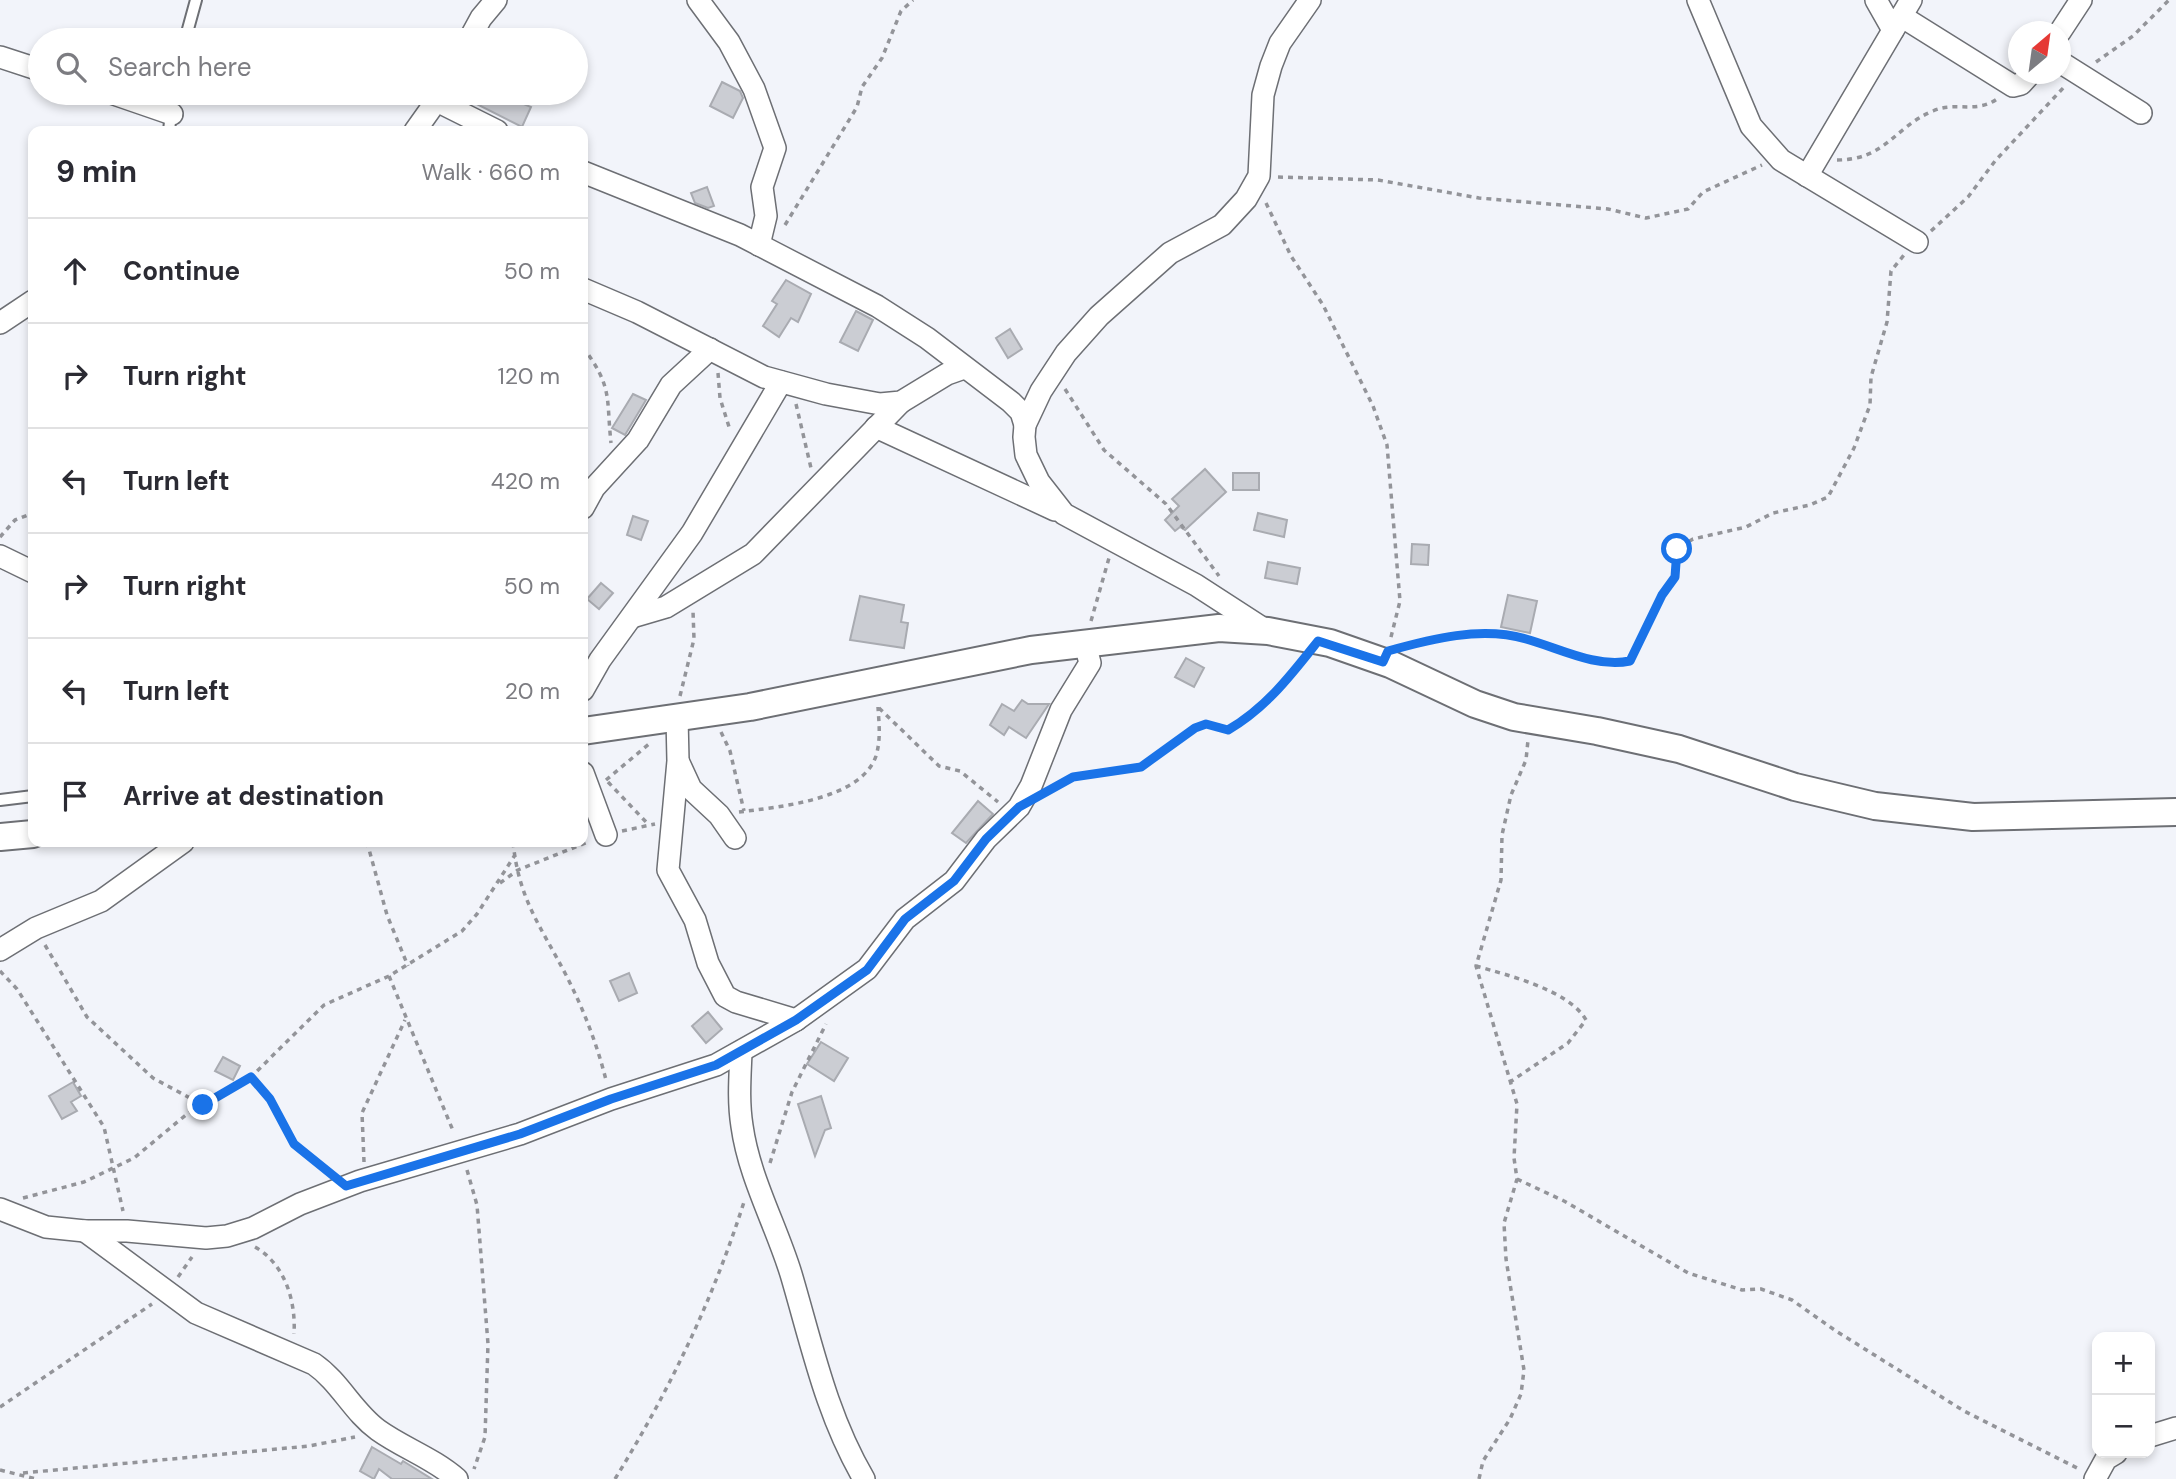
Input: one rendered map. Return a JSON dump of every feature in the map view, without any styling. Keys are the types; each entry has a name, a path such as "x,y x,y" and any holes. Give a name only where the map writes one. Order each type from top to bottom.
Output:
{"street":[{"path":"698,0 729,42 754,89 775,148 761,187 766,216 764,248"},
{"path":"1025,425 1041,391 1074,344 1128,289 1170,253 1222,225 1235,213 1258,179 1262,95 1280,43 1310,0"},
{"path":"1698,0 1751,126 1781,160 1811,170 1917,242"},
{"path":"1876,0 2008,73"},
{"path":"2067,21 2081,0"},
{"path":"476,28 493,1"},
{"path":"1811,170 1902,15"},
{"path":"0,57 28,66"},
{"path":"2071,69 2141,113"},
{"path":"147,105 171,113"},
{"path":"419,126 433,105"},
{"path":"453,105 488,126"},
{"path":"588,174 764,248 877,306 927,338 1017,407 1025,425 1026,455 1044,490 1064,514"},
{"path":"588,291 637,312 764,377 880,404 901,402"},
{"path":"0,323 28,304"},
{"path":"588,499 594,488 638,440 676,379 713,351"},
{"path":"632,617 666,607 753,554 901,402 947,374 964,368"},
{"path":"588,681 600,660 692,533 786,383"},
{"path":"876,426 1064,514 1196,585 1268,631"},
{"path":"0,556 28,570"},
{"path":"588,730 707,713 1031,650 1220,628 1268,631 1385,656 1475,704 1514,718 1597,731 1679,749 1795,787 1875,806 1973,817 2176,812"},
{"path":"6,1204 46,1227 216,1237 253,1228 353,1184 459,1150 520,1134 611,1099 679,1079 741,1052 796,1020 867,970 905,919 954,881 986,839 1012,813 1031,786 1061,710 1087,672 1090,663 1084,644"},
{"path":"670,718 678,761 691,789 719,814 734,838"},
{"path":"678,761 668,870 695,920 713,974 725,996 736,1002 796,1020"},
{"path":"590,773 606,835"},
{"path":"0,837 28,834"},
{"path":"0,950 36,928 101,901 176,847"},
{"path":"741,1052 739,1091 742,1128 754,1170 791,1274 827,1404 845,1447 864,1479"},
{"path":"85,1231 167,1294 228,1329 292,1354 329,1374 380,1431 412,1448 457,1479"},
{"path":"2155,1434 2176,1428"},
{"path":"2099,1477 2109,1458"}],"lane":[{"path":"189,28 195,0"},
{"path":"0,800 28,797"}],"path":[{"path":"764,248 850,119 865,80 882,58 895,33 901,11 913,0"},
{"path":"1385,656 1419,643 1494,633 1526,639 1558,651 1587,657 1619,663 1630,661 1662,595 1675,577 1677,549 1693,539 1746,527 1773,513 1810,505 1828,497 1854,448 1870,405 1871,377 1887,321 1891,271 1917,242 1956,210 2057,92 2133,36 2169,0"},
{"path":"1811,170 1864,158 1881,150 1930,112 1943,107 1983,107 2015,84"},
{"path":"1385,656 1400,601 1387,445 1373,406 1324,305 1291,256 1258,179 1378,180 1479,198 1608,209 1646,218 1688,209 1703,192 1735,176 1781,160"},
{"path":"713,351 720,398 738,456"},
{"path":"588,355 599,369 606,387 614,468"},
{"path":"1055,370 1104,450 1166,504 1224,583"},
{"path":"786,383 816,491"},
{"path":"0,537 15,520 28,515"},
{"path":"1084,644 1114,542"},
{"path":"606,781 653,740 670,718 694,639 693,591"},
{"path":"1048,792 1073,777 1141,767 1195,728 1206,724 1228,730 1255,714 1283,685 1318,641"},
{"path":"856,684 939,766 960,771 1012,813"},
{"path":"719,814 796,804 843,790 865,773 875,759 880,737 878,707"},
{"path":"707,713 724,737 743,798 744,811"},
{"path":"1479,1479 1483,1461 1510,1419 1521,1394 1524,1370 1506,1259 1504,1223 1517,1179 1514,1158 1517,1104 1476,966 1501,880 1505,822 1529,746 1527,736 1514,718"},
{"path":"590,773 606,781 649,825"},
{"path":"368,847 387,915 408,965"},
{"path":"514,847 525,900 568,978 585,1017 601,1060 611,1099"},
{"path":"6,1204 84,1182 134,1158 162,1133 251,1077 324,1005 389,976 470,924 515,855"},
{"path":"36,928 87,1017 153,1078 203,1105"},
{"path":"1476,966 1526,981 1562,998 1582,1013 1586,1020 1569,1043 1510,1082"},
{"path":"0,971 17,989 92,1104 104,1127 127,1231"},
{"path":"389,976 405,1020 447,1112 477,1205 488,1344 485,1437 470,1479"},
{"path":"762,1191 792,1092 831,1015"},
{"path":"251,1077 270,1099 294,1144 353,1184 364,1158 360,1124 362,1113 405,1020"},
{"path":"615,1479 685,1357 724,1262 754,1170"},
{"path":"1517,1179 1564,1202 1688,1273 1742,1290 1761,1289 1793,1300 1836,1331 1964,1412 2099,1477"},
{"path":"0,1407 167,1294 216,1237 260,1250 274,1261 284,1279 295,1315 292,1354"},
{"path":"23,1474 309,1446 380,1431"},
{"path":"0,1470 36,1479"}],"building":[{"path":"722,82 740,91 743,98 733,118 710,106"},
{"path":"479,105 531,107 520,126"},
{"path":"707,187 714,206 708,208 695,203 691,193"},
{"path":"786,280 811,294 798,322 791,318 779,337 763,326 777,304 772,301"},
{"path":"856,311 873,320 858,351 840,342"},
{"path":"1010,329 1022,349 1008,358 996,338"},
{"path":"633,394 646,400 625,435 612,428"},
{"path":"1205,469 1226,492 1185,530 1180,527 1175,531 1165,520 1179,506 1172,499"},
{"path":"1233,473 1259,473 1259,490 1233,490"},
{"path":"1258,513 1287,520 1284,537 1254,530"},
{"path":"633,516 648,521 641,540 627,535"},
{"path":"1412,544 1429,545 1428,565 1411,564"},
{"path":"1268,562 1300,568 1297,584 1265,578"},
{"path":"601,583 613,593 599,609 588,598"},
{"path":"1508,595 1537,601 1530,633 1501,627"},
{"path":"860,596 904,605 901,622 908,623 904,648 850,640"},
{"path":"1186,658 1204,668 1194,687 1175,677"},
{"path":"1022,700 1028,704 1049,704 1026,738 1009,727 1004,735 990,725 1002,704 1014,711"},
{"path":"978,801 993,814 966,843 952,833"},
{"path":"629,973 637,993 619,1001 610,981"},
{"path":"708,1012 722,1029 706,1043 692,1026"},
{"path":"821,1042 848,1058 834,1081 807,1064"},
{"path":"223,1057 240,1066 233,1080 215,1071"},
{"path":"73,1082 81,1096 71,1102 77,1111 62,1119 49,1096"},
{"path":"821,1096 831,1128 825,1130 815,1156 798,1104"},
{"path":"372,1447 401,1464 403,1461 432,1479 392,1479 379,1469 374,1479 360,1471"}],"route":[{"path":"203,1105 251,1077 270,1099 294,1144 346,1186 459,1150 520,1134 611,1099 679,1079 741,1052 796,1020 867,970 905,919 954,881 986,839 1019,807 1073,777 1141,767 1154,755 1195,728 1206,724 1228,730 1255,714 1283,685 1318,641 1383,662 1388,651 1419,643 1494,633 1526,639 1558,651 1587,657 1619,663 1630,661 1636,654 1662,595 1675,577 1677,549"}]}
